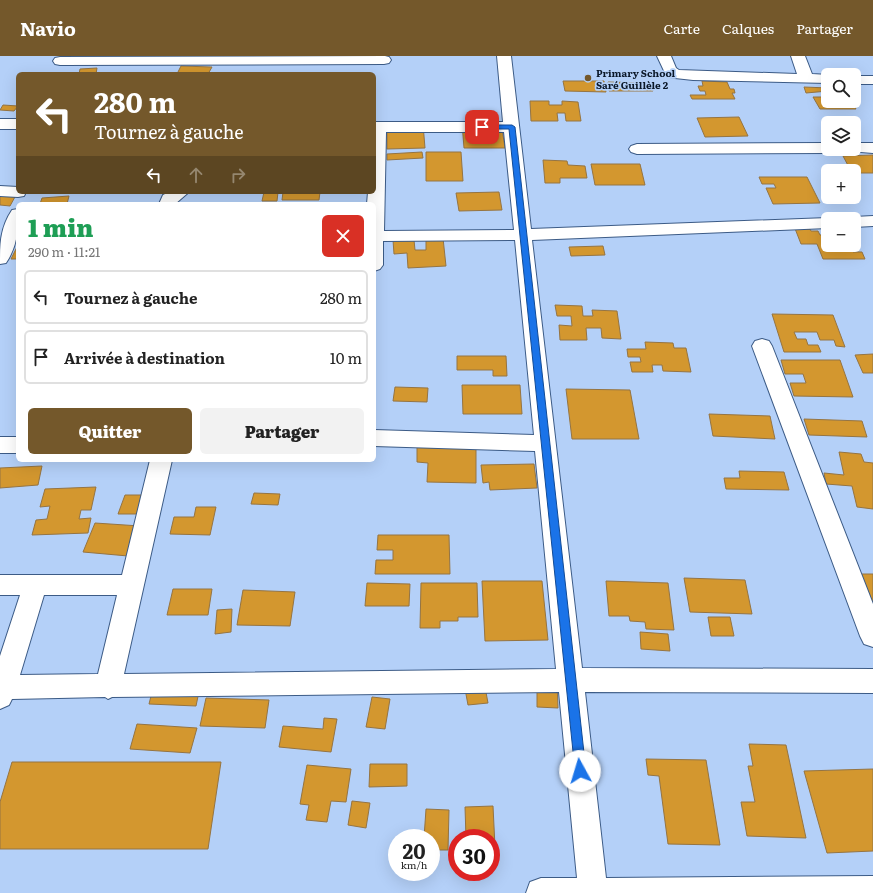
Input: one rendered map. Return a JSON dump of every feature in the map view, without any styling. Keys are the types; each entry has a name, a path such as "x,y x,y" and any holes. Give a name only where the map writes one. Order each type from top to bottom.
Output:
{"street":[{"path":"504,56 593,893"},
{"path":"664,56 670,70 675,74 693,76 821,79"},
{"path":"798,56 806,78"},
{"path":"59,64 384,60"},
{"path":"861,80 873,80"},
{"path":"0,124 16,124"},
{"path":"376,127 512,127"},
{"path":"638,149 821,148"},
{"path":"861,148 873,148"},
{"path":"0,191 16,192"},
{"path":"168,202 169,199 178,194"},
{"path":"0,259 5,236 16,217"},
{"path":"376,236 523,235 821,223"},
{"path":"762,346 873,636"},
{"path":"376,438 545,443"},
{"path":"0,445 16,445"},
{"path":"108,686 161,462"},
{"path":"0,585 132,585"},
{"path":"34,585 2,692 108,686 571,680 873,681"},
{"path":"541,893 860,892"}],"building":[{"path":"181,66 212,67 209,72 178,72"},
{"path":"97,68 96,72 79,72 80,69"},
{"path":"563,81 604,81 606,92 565,91"},
{"path":"702,81 727,82 730,89 734,89 735,93 732,93 735,99 692,99 690,95 706,95 705,91 700,91 698,86 703,86"},
{"path":"608,82 651,83 653,91 609,91"},
{"path":"804,87 821,88 821,92 806,93"},
{"path":"813,97 821,97 821,108 856,109 820,109"},
{"path":"530,101 549,101 549,105 562,105 562,101 578,102 581,121 566,121 565,113 557,113 558,121 531,121"},
{"path":"3,105 16,106 14,111 0,110"},
{"path":"739,117 748,136 705,137 697,118"},
{"path":"462,123 501,123 505,148 464,148"},
{"path":"423,124 425,148 387,149 387,125"},
{"path":"422,152 423,158 387,160 387,154"},
{"path":"426,152 461,152 463,181 426,181"},
{"path":"873,155 873,173 861,173 861,164 847,164 843,156"},
{"path":"543,160 567,161 568,165 585,166 587,178 560,178 560,183 545,183"},
{"path":"591,164 640,164 645,185 595,185"},
{"path":"759,177 807,177 820,203 773,204 766,188 776,188 774,184 762,184"},
{"path":"499,192 502,210 459,211 456,193"},
{"path":"264,194 278,194 277,201 262,201"},
{"path":"283,194 320,194 319,200 282,200"},
{"path":"0,195 16,195 10,206 0,205"},
{"path":"69,196 68,202 41,202 42,198"},
{"path":"794,226 808,226 811,231 818,231 821,235 821,252 862,252 865,259 823,259 817,244 801,244"},
{"path":"443,238 446,266 408,268 407,253 394,254 393,240 414,240 415,250 426,250 426,239"},
{"path":"603,246 605,255 571,256 569,247"},
{"path":"16,249 16,259 11,259"},
{"path":"555,305 582,306 583,316 593,316 592,310 617,311 621,339 602,338 601,328 586,328 587,340 560,340 559,325 572,326 571,316 557,316"},
{"path":"772,314 833,315 845,347 836,346 834,340 820,340 817,332 794,332 797,339 806,339 808,345 818,345 821,352 784,352"},
{"path":"645,342 673,343 674,348 686,348 691,372 663,371 662,365 652,365 653,372 632,372 630,362 641,362 640,357 628,357 627,349 646,349"},
{"path":"873,354 873,373 863,373 855,355"},
{"path":"457,356 506,356 507,376 493,376 493,370 457,370"},
{"path":"781,360 840,360 853,397 794,396 790,383 806,383 803,374 785,374"},
{"path":"462,385 520,385 522,414 463,414"},
{"path":"395,387 428,388 427,402 393,401"},
{"path":"566,389 630,390 639,439 572,439"},
{"path":"709,414 770,416 775,439 713,436"},
{"path":"804,419 862,421 867,437 809,435"},
{"path":"417,441 476,442 476,483 427,482 428,463 417,462"},
{"path":"839,452 861,454 864,462 873,463 873,509 857,507 852,486 826,484 824,473 844,475"},
{"path":"534,464 537,488 490,490 489,482 483,483 481,465"},
{"path":"42,466 38,485 0,488 0,468"},
{"path":"739,471 784,472 789,490 726,489 724,478 740,478"},
{"path":"96,487 91,510 81,510 79,519 91,518 88,533 32,535 36,520 47,519 50,506 40,507 45,489"},
{"path":"254,493 280,494 278,505 251,504"},
{"path":"125,495 144,495 138,514 118,514"},
{"path":"196,507 216,507 210,535 170,534 174,517 194,517"},
{"path":"95,523 140,526 128,556 83,552"},
{"path":"378,535 449,535 450,574 375,574 376,560 393,560 393,550 377,550"},
{"path":"858,574 873,574 873,610"},
{"path":"684,578 745,580 752,614 690,612"},
{"path":"482,581 542,581 548,640 485,641"},
{"path":"606,581 668,583 674,630 646,629 645,622 630,621 629,616 609,616"},
{"path":"367,583 410,584 409,606 365,606"},
{"path":"421,583 477,583 478,617 458,617 458,621 440,621 440,628 420,628"},
{"path":"173,589 212,589 208,615 167,615"},
{"path":"243,590 295,592 290,626 237,625"},
{"path":"232,609 231,632 215,634 217,610"},
{"path":"708,617 730,617 734,636 711,636"},
{"path":"640,632 668,634 670,651 641,649"},
{"path":"155,680 201,682 196,706 149,704"},
{"path":"537,682 557,683 558,708 537,707"},
{"path":"485,687 488,703 468,705 465,689"},
{"path":"372,697 390,699 385,729 366,727"},
{"path":"206,698 269,700 265,728 200,726"},
{"path":"324,718 337,719 331,752 279,747 283,726 323,729"},
{"path":"137,724 197,728 190,753 130,749"},
{"path":"749,744 786,745 806,838 747,836 741,802 755,802 748,766 753,766"},
{"path":"646,759 706,760 720,845 668,844 659,776 648,775"},
{"path":"12,762 221,762 208,849 0,849 0,802"},
{"path":"370,764 407,764 407,786 369,787"},
{"path":"307,765 351,769 346,802 331,801 327,822 306,820 309,805 300,804"},
{"path":"873,769 873,851 827,853 804,771"},
{"path":"352,801 370,803 366,828 348,825"},
{"path":"493,806 494,829 466,829 465,807"},
{"path":"426,809 449,810 448,850 440,850 440,829 425,829"}],"place":[{"name":"Primary School Saré Guillèle 2","path":"588,78"}],"route":[{"path":"482,127 512,127 580,771"}]}
